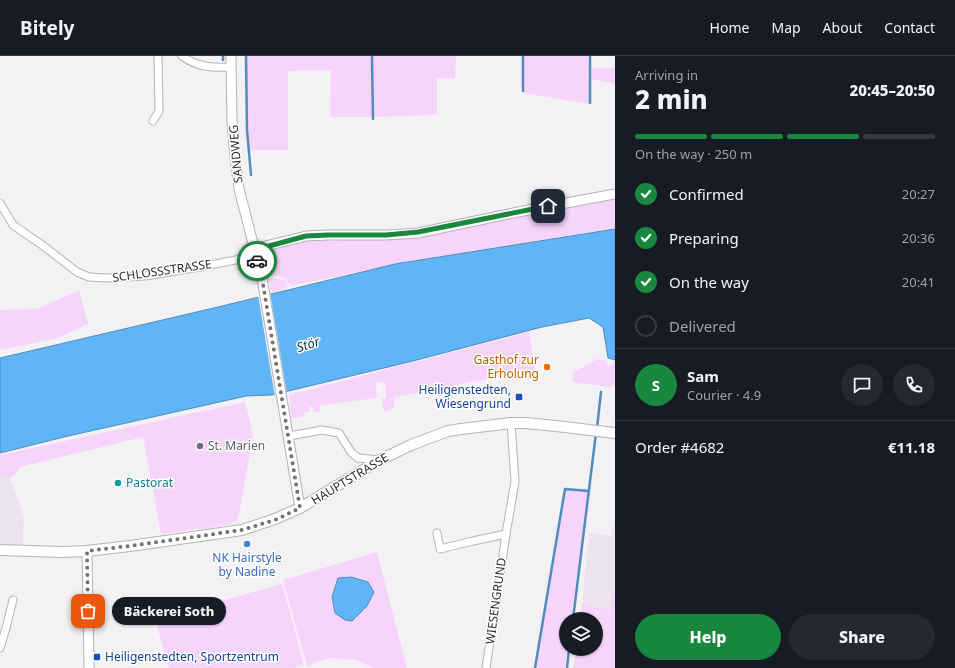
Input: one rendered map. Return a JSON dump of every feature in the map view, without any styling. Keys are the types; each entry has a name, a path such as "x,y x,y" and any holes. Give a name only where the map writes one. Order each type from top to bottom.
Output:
{"main road":[{"name":"HAUPTSTRASSE","path":"0,550 62,552 87,551 242,530 275,520 300,508 380,460 415,443 448,431 511,423 525,423 615,433"}],"street":[{"path":"153,122 159,111 158,56"},
{"path":"182,56 200,65 231,68"},
{"name":"SANDWEG","path":"231,56 234,147 239,189 263,283 300,508"},
{"path":"255,253 306,236 386,235 418,232 615,194"},
{"name":"SCHLOSSSTRASSE","path":"0,203 13,225 45,247 77,272 89,276 106,278 145,276 200,267 255,253"},
{"name":"WIESENGRUND","path":"486,668 514,481 511,423"},
{"path":"289,436 322,430 339,433 351,452 358,458 380,460"},
{"path":"436,533 440,549 506,534"},
{"path":"87,551 89,668"},
{"path":"0,648 13,600"}],"shaded area":[{"path":"246,56 372,56 372,117 330,117 331,70 288,71 288,150 250,150"},
{"path":"373,56 456,56 455,79 437,78 437,114 374,117"},
{"path":"523,56 588,56 589,104 524,93"},
{"path":"590,68 615,68 615,84 591,79"},
{"path":"615,198 615,228 395,264 291,286 285,278 273,275 268,276 263,262 267,253 279,246 301,241 399,239 424,236 543,210"},
{"path":"269,279 285,280 288,287 271,293"},
{"path":"79,290 88,324 58,338 0,350 0,310 37,309"},
{"path":"529,332 535,370 395,397 393,409 384,411 382,399 386,398 385,382 376,383 377,398 320,406 320,412 314,413 313,407 309,407 309,412 305,412 302,417 291,418 289,395"},
{"path":"597,359 607,361 606,365 612,366 614,361 615,362 615,385 609,387 573,382 573,373"},
{"path":"245,402 253,436 239,515 236,521 229,525 161,534 143,437 20,467 16,474 10,477 0,478 0,455"},
{"path":"10,477 24,517 22,546 0,546 0,478"},
{"path":"566,489 588,492 572,612 559,612 559,656 566,656 565,668 536,668"},
{"path":"615,520 615,595 613,594 611,609 582,604 589,533 612,536"},
{"path":"377,552 407,668 374,668 356,660 331,658 307,666 283,580"},
{"path":"282,584 304,665 293,668 169,668 155,619"},
{"path":"613,594 615,595 615,668 573,668 575,656 603,656 603,612 581,612 582,604 610,609"}],"water":[{"name":"Stör","path":"615,229 615,360 608,358 603,327 589,318 542,327 413,361 272,395 246,396 0,453 0,358 395,264"},
{"path":"351,577 368,582 374,592 367,606 352,621 345,620 335,613 332,597 338,578"}],"pier":[{"path":"270,292 287,394 275,397 258,295"}],"waterway":[{"path":"246,56 247,130 251,175"},
{"path":"372,56 373,119"},
{"path":"523,56 523,91"},
{"path":"590,56 590,103"},
{"path":"597,428 601,392"},
{"path":"574,612 596,433"},
{"path":"535,668 565,489 589,491"},
{"path":"567,668 568,656"}],"way so far":[{"path":"88,611 87,551 242,530 275,520 300,508 262,278 257,261"}],"place":[{"name":"Gasthof zur Erholung","path":"547,367"},
{"name":"Heiligenstedten, Wiesengrund","path":"519,397"},
{"name":"St. Marien","path":"200,446"},
{"name":"Pastorat","path":"118,483"},
{"name":"NK Hairstyle by Nadine","path":"247,544"},
{"name":"Bäckerei Soth","path":"88,611"},
{"name":"Heiligenstedten, Sportzentrum","path":"97,657"}],"route":[{"path":"257,261 254,250 306,236 402,234 548,206"}]}
